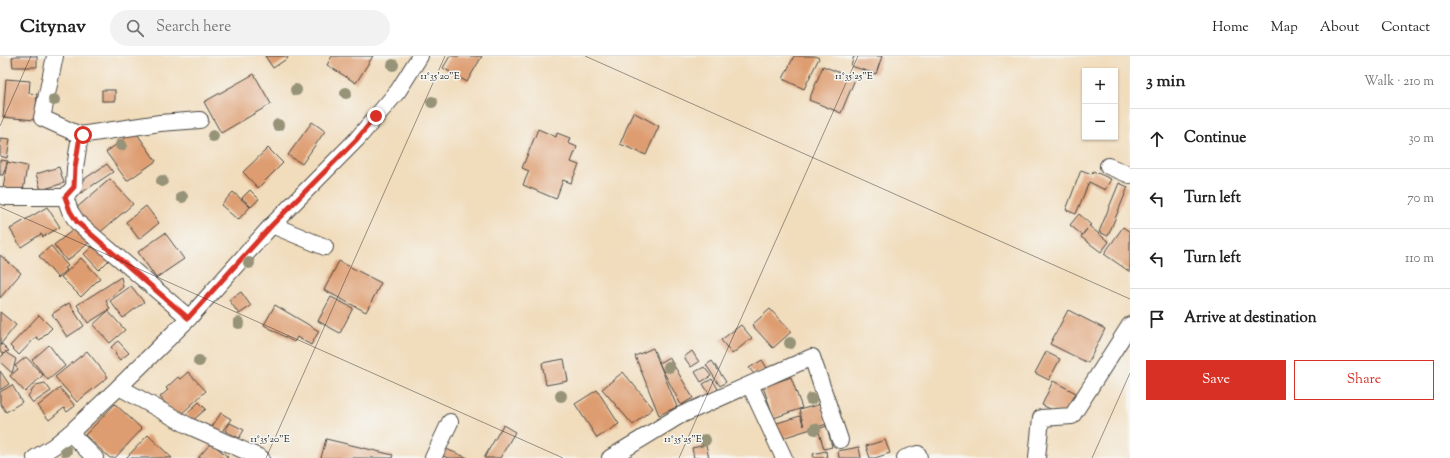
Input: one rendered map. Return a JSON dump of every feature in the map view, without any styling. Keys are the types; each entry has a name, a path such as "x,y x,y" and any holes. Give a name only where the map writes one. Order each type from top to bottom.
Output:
{"street":[{"path":"55,56 42,118 80,135 160,123 200,120"},
{"path":"35,458 54,446 70,433 119,387 188,318 272,225 357,139 398,91 420,56"},
{"path":"0,195 6,197 65,197 74,187 80,135"},
{"path":"1108,166 1130,175"},
{"path":"65,197 70,211 77,222 188,318"},
{"path":"272,225 325,247"},
{"path":"1037,458 1041,418 1072,416 1130,325"},
{"path":"610,458 679,416 812,357 840,440"},
{"path":"750,385 784,458"},
{"path":"119,387 189,426 261,458"},
{"path":"433,458 450,422"},
{"path":"70,433 95,458"},
{"path":"905,458 918,454 919,458"}],"building":[{"path":"15,56 37,56 37,67 13,67 12,58"},
{"path":"265,56 287,56 288,58 273,68"},
{"path":"332,56 373,56 356,83 327,65"},
{"path":"450,56 482,56 467,82 443,68"},
{"path":"794,56 815,56 819,58 804,89 783,79"},
{"path":"854,56 882,56 876,74 851,66"},
{"path":"823,66 855,79 841,113 809,100"},
{"path":"254,74 271,104 221,133 204,102"},
{"path":"6,79 30,81 29,93 37,94 35,120 3,117"},
{"path":"102,90 115,90 115,101 102,101"},
{"path":"633,112 659,126 646,155 620,144"},
{"path":"312,122 325,131 302,164 288,155"},
{"path":"538,129 556,137 557,133 570,138 568,143 577,147 571,162 579,165 571,183 563,180 556,199 523,185 529,171 522,168"},
{"path":"135,131 156,161 127,181 106,152"},
{"path":"0,138 10,139 7,158 0,156"},
{"path":"268,148 283,163 258,188 243,172"},
{"path":"0,160 8,161 3,175 0,175"},
{"path":"7,162 27,166 23,192 3,189"},
{"path":"107,164 113,172 81,193 75,185"},
{"path":"59,167 64,183 41,190 36,174"},
{"path":"1081,170 1092,174 1093,171 1111,179 1105,190 1089,182 1076,214 1066,210"},
{"path":"110,179 133,204 97,235 74,210"},
{"path":"1119,183 1128,187 1108,236 1099,232"},
{"path":"250,190 259,199 251,207 242,198"},
{"path":"233,192 250,207 238,220 221,205"},
{"path":"146,206 159,223 139,239 126,222"},
{"path":"47,207 60,227 43,237 41,234 21,247 10,229"},
{"path":"1079,214 1091,225 1089,226 1109,242 1101,252 1081,237 1087,229 1082,235 1070,225"},
{"path":"78,226 91,241 67,261 54,245"},
{"path":"1123,227 1130,232 1130,272 1104,254"},
{"path":"165,233 184,259 156,278 138,252"},
{"path":"97,242 112,257 99,270 84,254"},
{"path":"51,246 68,266 65,268 67,270 58,278 39,256"},
{"path":"0,255 21,273 0,298"},
{"path":"81,258 100,278 81,297 61,277"},
{"path":"339,261 381,283 366,312 324,290"},
{"path":"121,277 123,287 106,301 110,309 88,323 77,305"},
{"path":"131,286 144,302 123,318 110,301"},
{"path":"241,292 251,306 239,314 229,300"},
{"path":"331,297 353,308 340,333 318,321"},
{"path":"69,303 84,326 67,337 52,314"},
{"path":"275,305 319,331 311,345 297,337 294,342 264,325"},
{"path":"770,309 791,332 773,348 752,325"},
{"path":"1068,310 1105,329 1088,363 1050,344"},
{"path":"108,311 125,330 110,343 93,325"},
{"path":"0,312 16,325 0,345"},
{"path":"39,315 52,328 40,340 36,337 19,355 10,346"},
{"path":"741,325 752,338 732,354 721,340"},
{"path":"118,341 129,353 120,360 111,347"},
{"path":"2,344 9,351 5,352 16,359 12,373 0,362 0,358 5,353 2,354 0,351"},
{"path":"49,345 65,366 48,380 32,360"},
{"path":"653,348 677,407 659,415 635,356"},
{"path":"87,351 108,377 77,402 55,377"},
{"path":"692,351 699,362 691,367 684,357"},
{"path":"1046,352 1060,359 1049,380 1035,373"},
{"path":"26,357 43,375 25,392 10,376 18,369 15,366"},
{"path":"669,357 693,398 681,405 659,363"},
{"path":"564,359 568,381 546,385 542,363"},
{"path":"762,360 767,368 755,375 749,368"},
{"path":"712,361 726,382 720,386 706,365"},
{"path":"704,367 711,376 701,382 695,372"},
{"path":"0,371 9,384 0,390"},
{"path":"188,372 206,391 178,417 160,397 168,390 166,388 178,377 180,379"},
{"path":"623,372 653,408 633,425 602,389"},
{"path":"791,377 802,408 774,418 763,387"},
{"path":"712,379 718,389 710,395 703,384"},
{"path":"1053,381 1076,393 1065,416 1042,405"},
{"path":"45,383 51,391 33,403 28,396 36,385"},
{"path":"12,385 22,402 6,412 0,403 0,392"},
{"path":"60,388 75,406 67,412 64,408 49,420 38,406"},
{"path":"597,390 619,424 597,438 575,404"},
{"path":"199,402 206,409 192,421 186,414"},
{"path":"115,404 142,429 115,458 110,458 85,435"},
{"path":"821,404 827,424 779,439 774,424 800,416 804,426 799,410"},
{"path":"221,413 231,419 221,433 211,428"},
{"path":"230,423 244,430 239,438 225,431"},
{"path":"503,425 515,432 500,458 484,458"},
{"path":"827,426 832,447 824,449 818,429"},
{"path":"148,435 172,458 126,458"},
{"path":"326,439 393,455 392,458 321,458"},
{"path":"885,440 890,453 875,458 870,458 866,446"},
{"path":"211,443 228,457 198,458"},
{"path":"706,445 709,458 694,458 692,448"},
{"path":"859,447 861,458 839,458 838,451"},
{"path":"446,449 468,458 448,458 443,456"},
{"path":"826,451 827,458 814,458 813,454"}],"route":[{"path":"83,135 80,135 74,187 65,197 70,211 77,222 188,318 272,225 357,139 376,116"}]}
